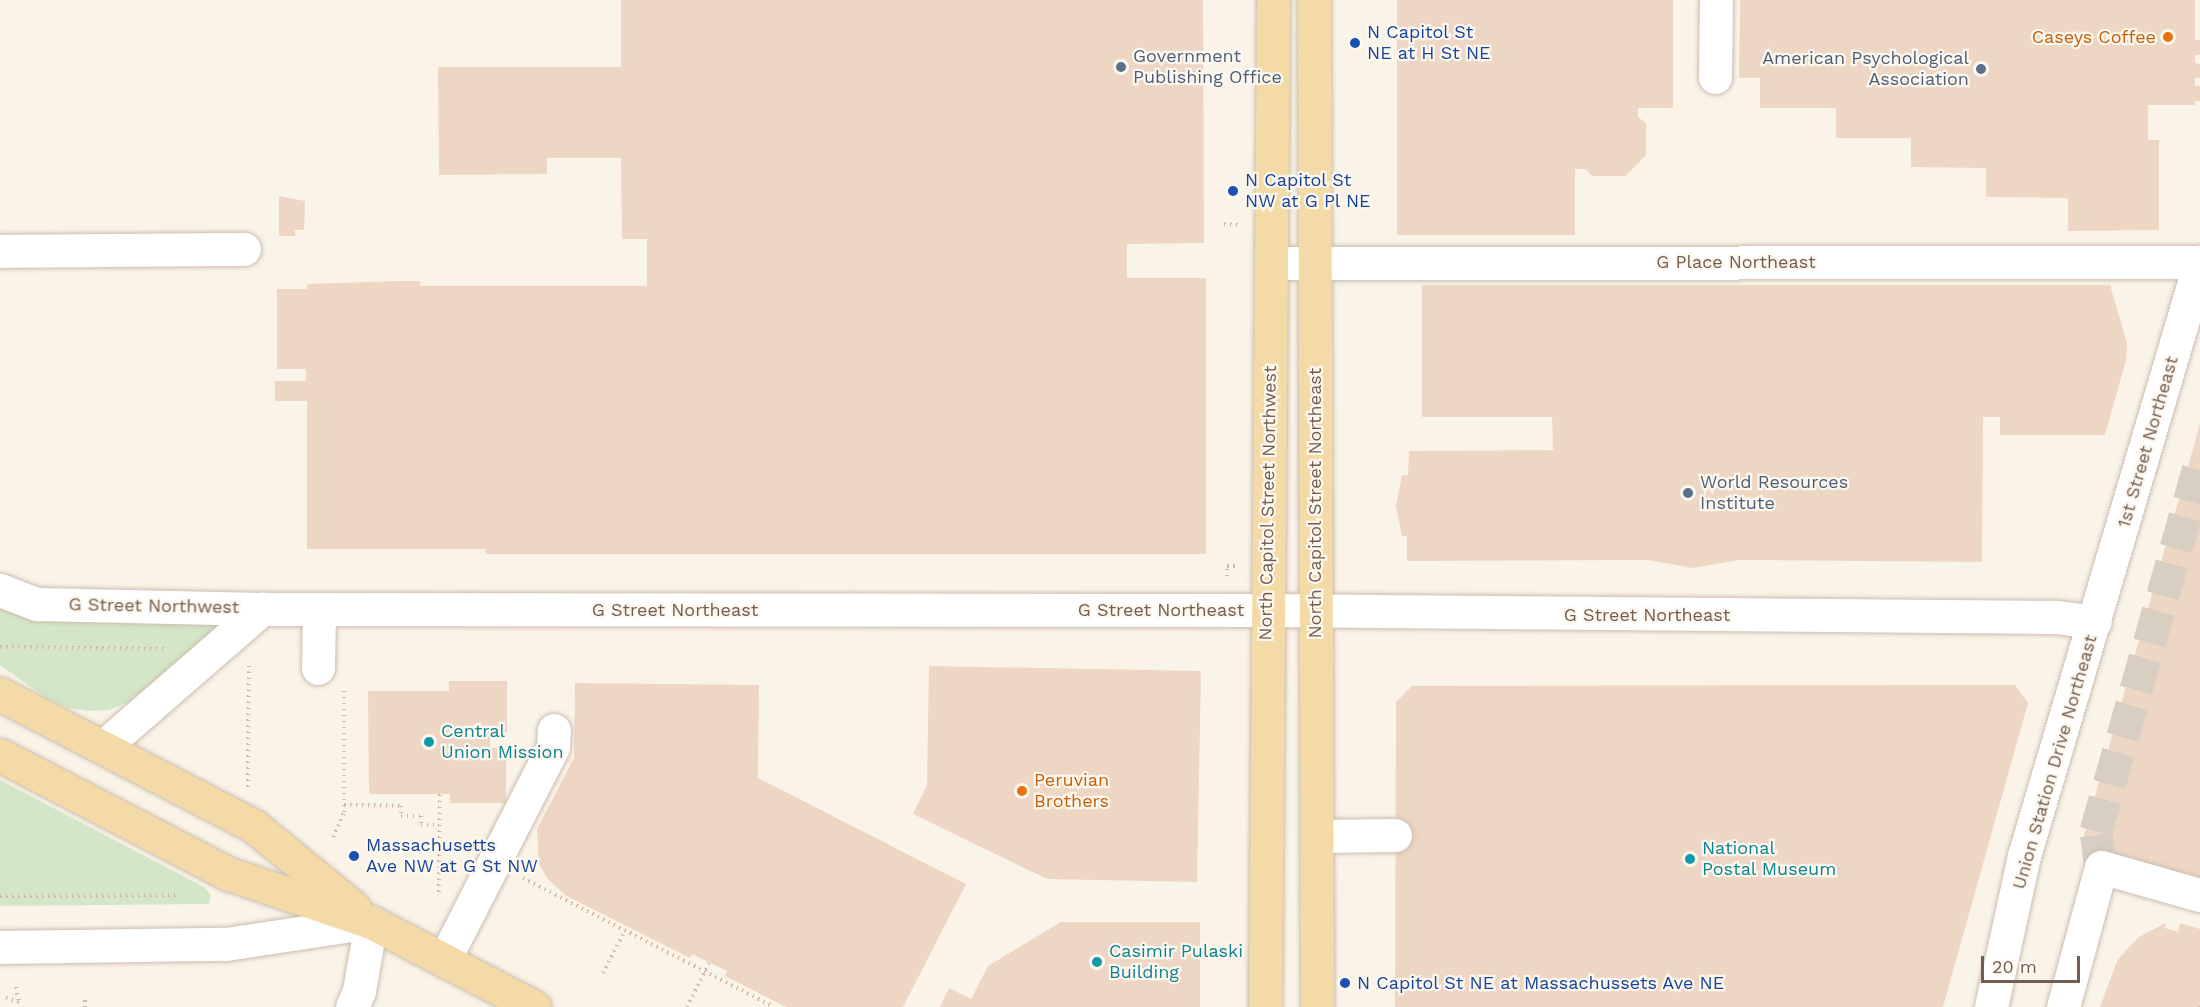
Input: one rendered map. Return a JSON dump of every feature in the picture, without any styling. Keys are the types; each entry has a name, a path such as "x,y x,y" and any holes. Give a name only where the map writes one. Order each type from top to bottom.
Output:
{"main road":[{"name":"North Capitol Street Northwest","path":"1265,1007 1265,610 1273,263 1273,0"},
{"name":"North Capitol Street Northeast","path":"1314,0 1317,1007"},
{"path":"0,694 255,827 371,922"},
{"path":"0,755 229,874 371,922 534,1007"},
{"path":"1266,836 1317,836"}],"street":[{"path":"1715,77 1716,0"},
{"path":"0,251 244,249"},
{"name":"G Place Northeast","path":"1273,263 2200,262"},
{"name":"1st Street Northeast","path":"2095,622 2200,262"},
{"name":"G Street Northwest","path":"8,594 37,604 262,609"},
{"name":"G Street Northeast","path":"262,609 1265,610 1316,613 2044,617 2095,622"},
{"name":"G Street Northwest","path":"103,747 262,609"},
{"path":"319,609 331,675"},
{"name":"Union Station Drive Northeast","path":"1991,1007 2024,856 2095,622"},
{"path":"444,960 553,747 554,730"},
{"path":"1317,836 1395,836"},
{"path":"2063,1007 2101,867 2123,866 2200,895"},
{"path":"0,947 226,944 371,922 359,991 352,1007"}],"path":[{"path":"1224,224 1243,225"},
{"path":"0,647 175,650"},
{"path":"248,792 249,656"},
{"path":"331,675 344,805 333,837"},
{"path":"439,892 440,794"},
{"path":"344,805 401,806 401,816 421,816 421,825 439,825"},
{"path":"514,884 518,875 774,1007"},
{"path":"0,896 179,895"},
{"path":"603,973 625,930"},
{"path":"687,1007 709,963"},
{"path":"6,998 20,1002 16,987"},
{"path":"85,1000 85,1007"}],"green space":[{"path":"0,605 226,622 127,703 109,710 89,711 68,708 48,699 0,665"},
{"path":"0,780 204,887 211,895 209,904 0,906"}],"building":[{"name":"Government Publishing Office","path":"621,0 1203,0 1204,243 1127,244 1127,278 1206,278 1206,554 486,554 486,549 307,549 307,401 275,401 275,381 306,381 306,369 277,369 277,289 307,289 307,284 400,281 420,281 420,286 647,286 647,239 622,239 621,158 547,158 547,174 439,175 438,67 621,67"},
{"path":"1397,0 1673,0 1673,108 1638,108 1638,117 1646,123 1646,155 1625,176 1592,176 1586,169 1575,169 1575,235 1397,235"},
{"path":"1740,0 2195,0 2195,40 2200,40 2200,55 2195,55 2195,63 2200,64 2200,78 2195,78 2195,86 2200,86 2200,101 2195,101 2195,105 2148,105 2148,140 2159,140 2159,230 2068,231 2068,198 1986,197 1986,168 1911,167 1911,138 1836,138 1836,108 1760,108 1760,78 1739,78"},
{"path":"279,196 305,201 304,230 295,230 295,236 279,236"},
{"path":"1422,285 2110,285 2127,343 2126,360 2105,435 2000,435 2000,417 1983,417 1982,562 1739,560 1693,568 1648,560 1407,561 1407,536 1402,536 1396,506 1402,475 1408,475 1409,451 1553,450 1552,417 1422,417"},
{"path":"2200,424 2200,879 2081,846"},
{"path":"929,666 1201,671 1197,882 1047,879 913,814 927,785"},
{"name":"Central Union Mission","path":"449,681 507,681 507,737 490,737 490,748 506,748 506,803 450,803 450,794 369,794 368,691 449,691"},
{"path":"575,683 759,685 758,778 966,884 903,1007 786,1007 725,976 727,971 692,954 690,958 565,895 547,878 539,864 537,829 574,758"},
{"name":"National Postal Museum","path":"2015,685 2028,703 1943,1007 1395,1007 1396,702 1412,686"},
{"name":"Casimir Pulaski Building","path":"1061,922 1200,922 1200,1007 940,1007 949,988 971,999 988,966"},
{"path":"2166,923 2165,928 2178,932 2180,923 2200,929 2200,1007 2100,1007 2118,959 2139,937"}],"tunnel":[{"path":"2101,867 2096,831 2200,463"}],"place":[{"name":"Caseys Coffee","path":"2168,37"},
{"name":"N Capitol St NE at H St NE","path":"1355,43"},
{"name":"Government Publishing Office","path":"1121,67"},
{"name":"American Psychological Association","path":"1981,69"},
{"name":"N Capitol St NW at G Pl NE","path":"1233,191"},
{"name":"World Resources Institute","path":"1688,493"},
{"name":"Central Union Mission","path":"429,742"},
{"name":"Peruvian Brothers","path":"1022,791"},
{"name":"Massachusetts Ave NW at G St NW","path":"354,856"},
{"name":"National Postal Museum","path":"1690,859"},
{"name":"Casimir Pulaski Building","path":"1097,962"},
{"name":"N Capitol St NE at Massachussets Ave NE","path":"1345,983"}]}
